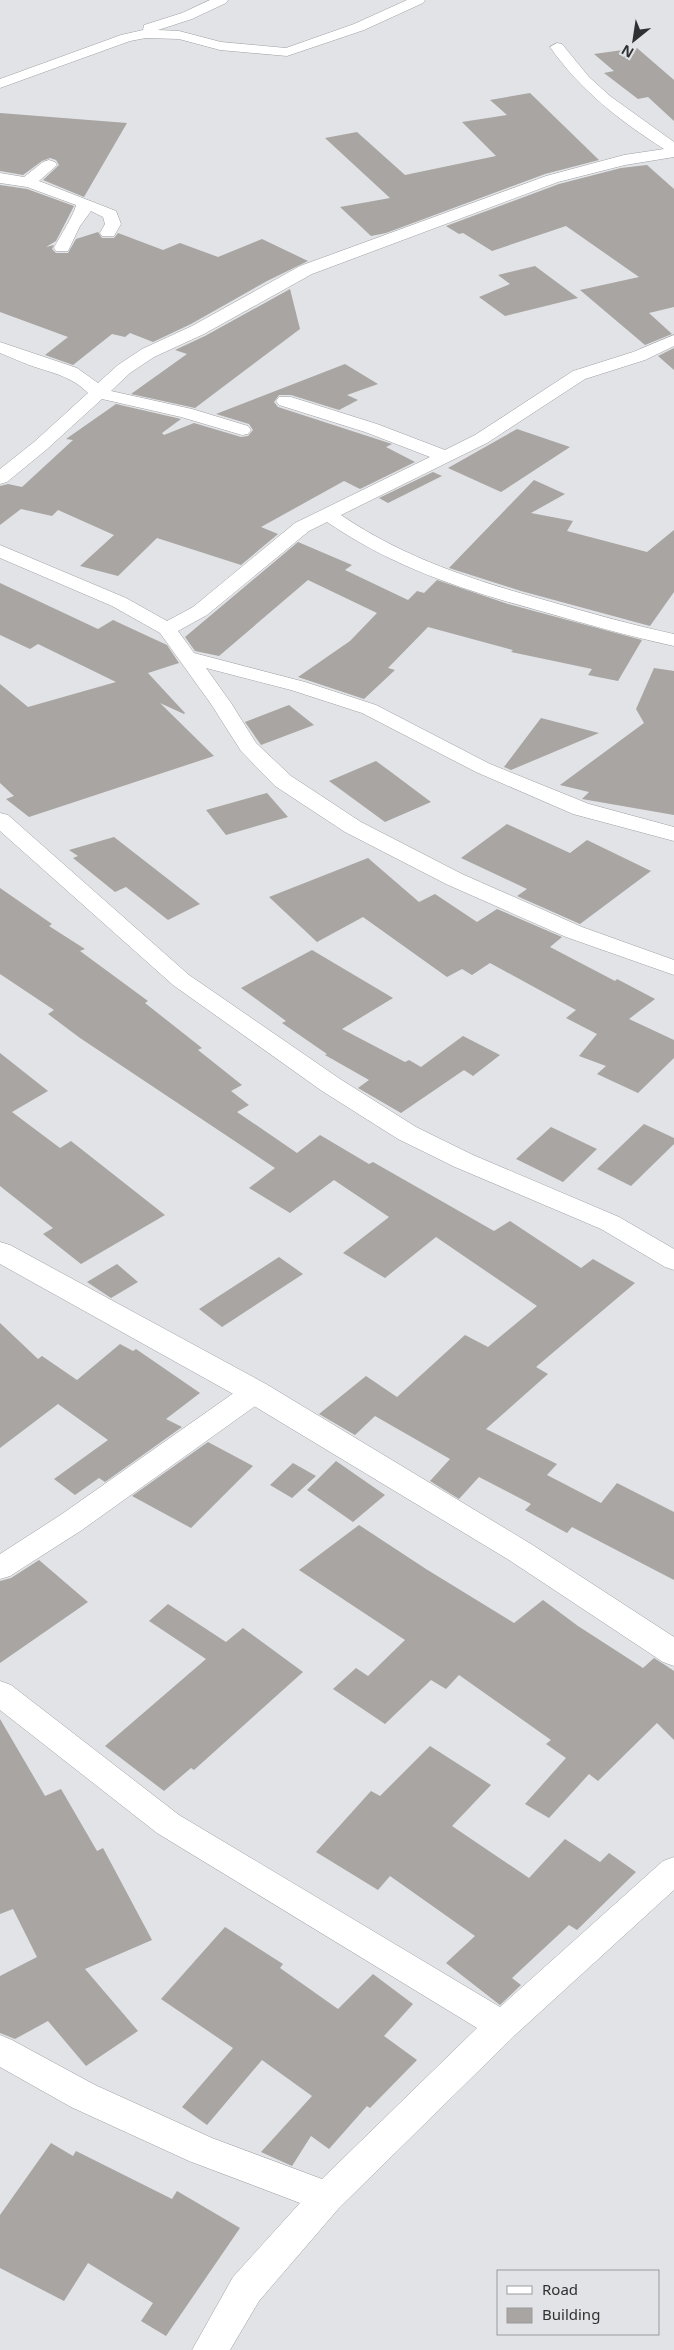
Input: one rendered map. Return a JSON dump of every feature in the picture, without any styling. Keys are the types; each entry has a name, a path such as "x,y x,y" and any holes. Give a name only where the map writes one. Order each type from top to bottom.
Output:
{"street":[{"path":"0,84 144,30 187,16 221,0"},
{"path":"126,38 152,32 149,34 179,35 220,46 287,52 359,27 418,0"},
{"path":"557,48 584,80 604,98 674,151"},
{"path":"0,478 40,446 124,369 148,353 198,330 306,270 552,179 624,160 674,151"},
{"path":"30,183 32,177 50,165"},
{"path":"0,178 30,183 110,214 113,224 108,233"},
{"path":"62,248 73,225 84,213 84,203"},
{"path":"167,629 200,611 302,527 488,434 579,375 639,356 674,340"},
{"path":"0,347 71,372 86,381 98,393 186,413 242,430"},
{"path":"286,401 371,428 445,456"},
{"path":"327,514 361,538 418,566 490,591 628,630 674,640"},
{"path":"0,551 119,602 167,629 248,746 283,781 353,827 454,879 566,928 674,968"},
{"path":"188,657 298,686 369,709 484,768 581,809 674,834"},
{"path":"0,820 181,980 331,1085 408,1133 464,1161 610,1223 674,1261"},
{"path":"0,1252 255,1392 520,1552 674,1653"},
{"path":"0,1568 72,1522 255,1392"},
{"path":"0,1693 168,1824 502,2026"},
{"path":"210,2350 246,2289 327,2197 502,2026 674,1870"},
{"path":"0,2050 83,2096 201,2150 327,2197"}],"building":[{"path":"637,48 674,80 674,121 648,97 638,99 604,73 614,71 594,54"},
{"path":"530,93 599,160 545,174 386,233 371,236 340,207 390,198 325,138 357,132 405,175 496,156 462,122 507,115 490,100"},
{"path":"0,113 127,123 84,197 43,180 59,165 56,160 50,158 42,161 23,175 0,171"},
{"path":"647,165 674,189 674,307 649,313 672,334 645,345 580,290 639,277 566,226 492,251 463,233 459,234 446,226 559,184 621,168"},
{"path":"0,185 27,189 74,206 56,241 46,247 54,245 52,249 56,253 68,253 76,239 98,232 102,238 114,238 118,233 163,250 180,243 218,257 262,239 308,261 267,281 191,324 153,342 130,333 125,337 112,334 73,365 45,355 68,337 0,312"},
{"path":"535,266 578,298 505,316 479,297 510,284 498,275"},
{"path":"290,289 300,329 195,408 131,394 187,354 175,350 205,336"},
{"path":"674,348 674,370 658,356"},
{"path":"345,364 378,384 347,395 358,400 339,410 291,395 279,395 274,402 278,407 392,444 386,447 415,462 360,489 344,481 261,527 278,534 241,565 157,538 118,576 80,566 114,535 58,510 52,516 21,509 0,525 0,486 8,484 22,487 73,440 66,439 116,404 181,419 162,433 164,435 194,423 241,437 248,436 253,430 249,424 216,414"},
{"path":"517,429 570,447 501,492 448,468"},
{"path":"433,472 442,476 388,503 379,498"},
{"path":"534,480 565,494 531,513 573,521 567,531 647,552 674,530 674,592 650,626 521,591 449,568"},
{"path":"298,542 352,565 345,570 408,600 417,591 424,593 437,580 508,604 642,640 618,681 588,675 592,669 511,652 513,650 428,627 388,668 395,670 364,699 298,677 350,641 377,613 308,580 219,656 195,651 185,637"},
{"path":"0,583 98,629 113,620 167,645 179,663 148,673 185,713 160,703 214,756 29,817 6,799 14,796 0,783 0,684 28,707 116,682 38,644 30,649 0,635"},
{"path":"654,668 674,671 674,815 582,799 589,792 560,785 644,723 636,709"},
{"path":"289,705 314,725 261,745 245,722"},
{"path":"541,718 599,733 511,770 504,767"},
{"path":"376,761 431,802 385,822 329,781"},
{"path":"267,793 288,817 226,835 206,810"},
{"path":"507,824 570,853 587,840 651,871 580,924 517,896 527,889 461,858"},
{"path":"114,837 200,904 168,920 126,887 115,892 73,858 78,856 69,850"},
{"path":"368,858 419,902 435,894 477,922 497,909 562,937 550,947 615,981 617,979 655,999 629,1019 674,1040 674,1058 638,1093 597,1074 606,1066 579,1056 597,1034 566,1018 576,1010 490,963 472,975 462,969 447,977 363,917 317,942 269,897"},
{"path":"0,888 52,924 49,926 85,949 80,951 148,1001 145,1003 202,1048 198,1050 242,1085 231,1091 249,1105 237,1112 297,1153 320,1135 369,1164 373,1162 494,1231 510,1221 581,1268 593,1259 635,1283 536,1367 548,1374 486,1429 557,1464 547,1475 601,1503 617,1483 674,1512 674,1580 572,1527 567,1533 525,1510 531,1504 479,1477 459,1499 430,1481 450,1459 375,1416 355,1435 319,1414 366,1376 397,1397 465,1335 488,1347 537,1306 436,1237 385,1278 343,1253 389,1217 334,1180 290,1213 249,1188 275,1168 80,1038 48,1014 54,1010 0,974"},
{"path":"312,950 393,998 342,1029 405,1062 409,1060 421,1067 463,1036 500,1055 473,1076 464,1070 401,1113 358,1088 369,1080 325,1055 327,1054 282,1023 286,1021 241,988"},
{"path":"0,1053 48,1091 12,1112 60,1148 71,1141 165,1215 81,1264 43,1234 53,1228 0,1186"},
{"path":"644,1124 674,1138 674,1144 631,1186 597,1169"},
{"path":"551,1127 597,1149 563,1182 516,1159"},
{"path":"279,1257 303,1274 222,1327 199,1309"},
{"path":"117,1264 138,1282 111,1298 87,1282"},
{"path":"0,1323 38,1359 42,1356 77,1380 120,1344 133,1351 136,1349 200,1393 166,1419 182,1427 105,1482 99,1478 75,1495 54,1479 108,1440 58,1404 0,1448"},
{"path":"208,1442 253,1466 191,1528 132,1496"},
{"path":"336,1461 385,1495 353,1522 307,1490"},
{"path":"293,1463 316,1476 292,1498 270,1485"},
{"path":"359,1525 514,1623 543,1600 578,1626 643,1668 654,1658 674,1671 674,1740 657,1723 598,1781 589,1774 549,1818 525,1804 566,1758 546,1744 551,1740 459,1675 446,1689 431,1680 385,1724 333,1689 356,1668 368,1676 405,1640 299,1570"},
{"path":"39,1560 88,1602 0,1663 0,1581 11,1578"},
{"path":"168,1604 226,1642 243,1628 303,1672 194,1770 191,1768 164,1791 105,1746 206,1659 149,1621"},
{"path":"0,1719 45,1796 61,1789 97,1851 103,1848 152,1940 85,1969 138,2031 86,2066 48,2021 15,2039 0,2033 0,1976 37,1957 13,1909 0,1914"},
{"path":"430,1746 491,1785 452,1826 529,1878 565,1839 600,1862 609,1853 636,1872 577,1930 569,1925 512,1978 521,1985 500,2005 446,1963 475,1936 390,1876 378,1890 316,1852 371,1791 380,1796"},
{"path":"225,1927 283,1964 280,1968 338,2009 373,1974 413,2004 384,2036 417,2060 370,2108 367,2106 329,2149 311,2136 292,2166 261,2152 312,2096 262,2060 207,2125 182,2107 233,2048 161,1999"},
{"path":"51,2143 73,2156 76,2151 172,2199 177,2191 240,2228 166,2336 141,2321 153,2303 88,2263 64,2301 0,2268 0,2215"}]}
